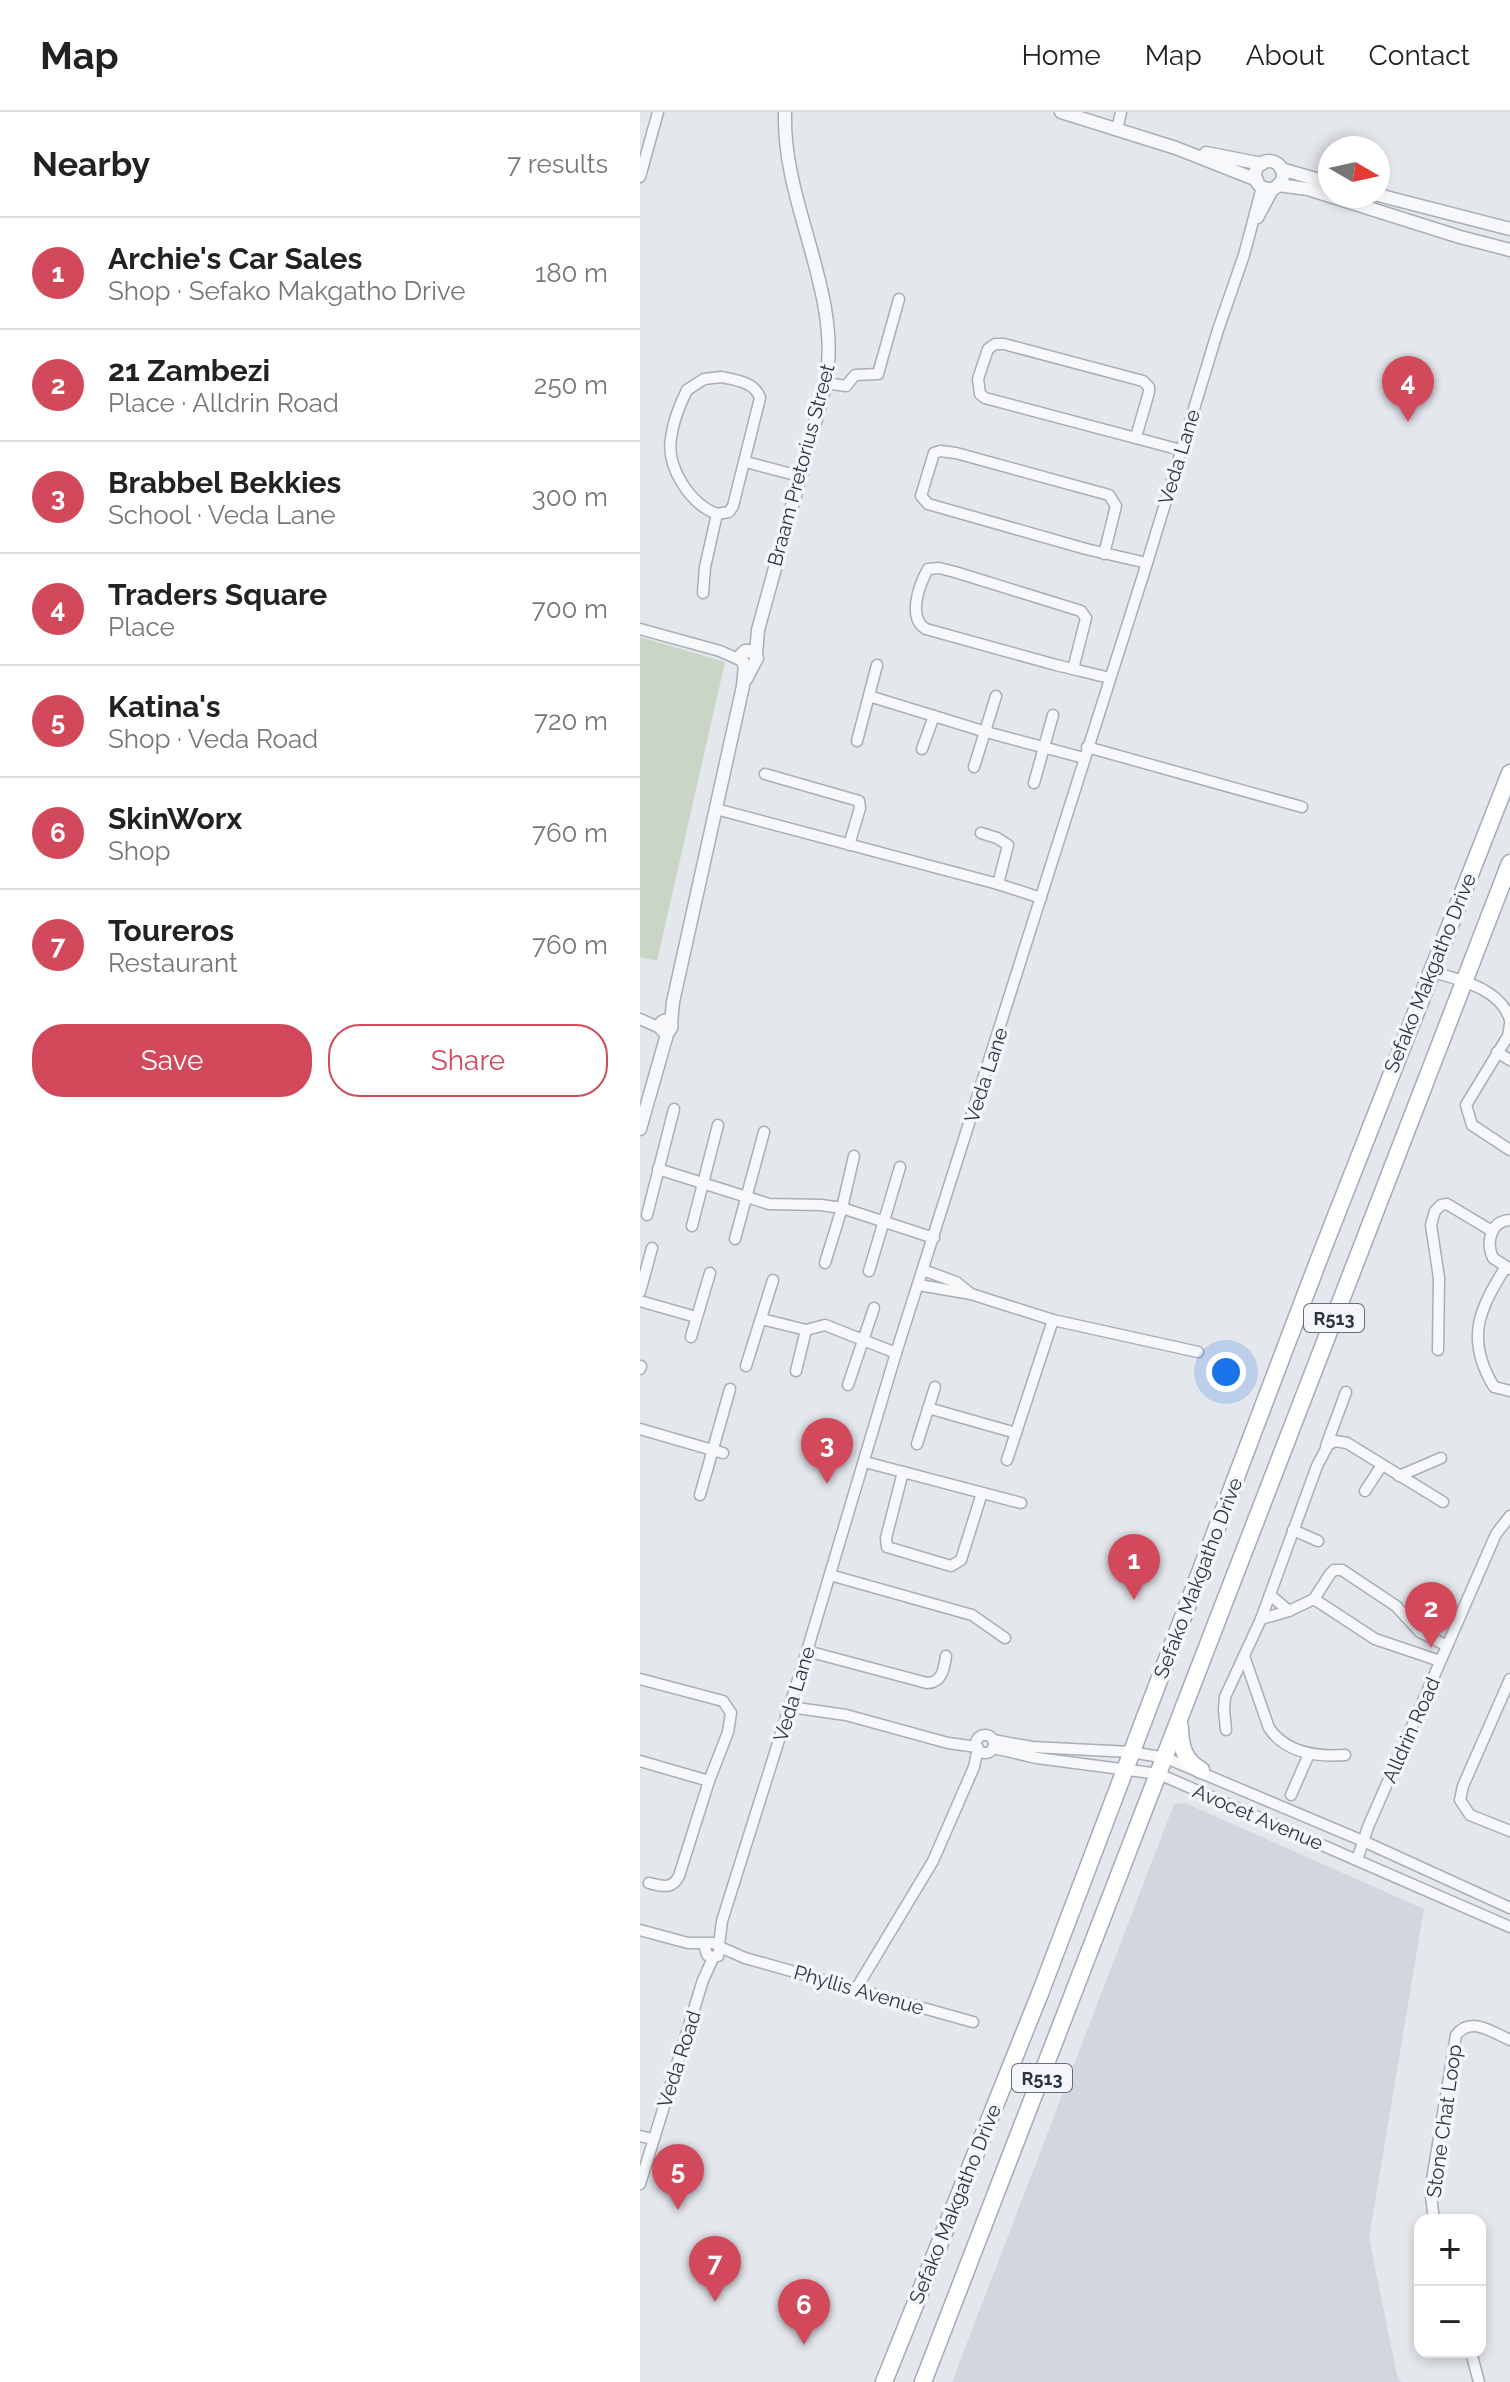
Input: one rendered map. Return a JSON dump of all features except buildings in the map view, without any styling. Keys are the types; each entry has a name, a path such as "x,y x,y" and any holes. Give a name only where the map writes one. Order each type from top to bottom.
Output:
{"main road":[{"name":"Sefako Makgatho Drive","path":"884,2382 1041,1991 1430,971 1510,773"},
{"name":"Sefako Makgatho Drive","path":"923,2382 1510,863"},
{"path":"1183,1709 1180,1727 1183,1749 1192,1765 1201,1770"}],"street":[{"path":"640,177 658,112"},
{"name":"Braam Pretorius Street","path":"640,1129 673,1002 747,658 758,630 826,383 830,355 829,329 789,167 785,112"},
{"path":"1061,112 1176,148 1268,185 1308,189 1510,250"},
{"path":"1117,130 1121,112"},
{"path":"1176,148 1262,164 1273,162 1281,169 1318,180"},
{"path":"1262,164 1256,171 1268,185"},
{"path":"1268,185 1283,178 1281,169"},
{"name":"Veda Lane","path":"722,1921 896,1353 1181,450 1268,185"},
{"path":"1390,198 1510,229"},
{"path":"826,383 846,386 855,375 878,374 899,299"},
{"path":"1136,437 1149,392 1143,381 1004,344 995,344 988,349 977,385 985,398 1181,450"},
{"path":"721,377 756,389 760,398 746,462 729,512 717,514 702,506 685,487 672,454 672,434 685,393 693,384 721,377"},
{"path":"1104,554 1116,506 1109,495 956,453 934,453 922,487 921,496 925,502 1104,554 1147,563"},
{"path":"746,462 799,476"},
{"path":"703,593 705,567 717,514"},
{"path":"1073,669 1085,627 1086,618 1081,611 955,572 928,569 915,612 920,626 1073,669 1110,678"},
{"path":"640,629 747,658"},
{"path":"857,741 877,665"},
{"path":"869,696 1044,747 1085,753 1302,807"},
{"path":"974,767 996,696"},
{"path":"1034,783 1053,715"},
{"path":"922,749 934,716"},
{"path":"765,774 859,801 860,808 849,845"},
{"path":"716,809 1041,898"},
{"path":"981,833 1008,845 998,884"},
{"path":"1430,971 1498,998 1506,1008 1510,1022 1509,1038 1470,1094 1466,1113 1472,1125 1510,1150"},
{"path":"641,1020 665,1026"},
{"path":"1497,1052 1510,1060"},
{"path":"647,1215 674,1109"},
{"path":"692,1226 718,1125"},
{"path":"735,1239 764,1132"},
{"path":"825,1263 854,1156"},
{"path":"869,1271 900,1167"},
{"path":"658,1169 777,1206 842,1208 934,1238"},
{"path":"1438,1350 1439,1278 1431,1225 1435,1211 1447,1204 1492,1231"},
{"path":"1510,1220 1503,1220 1492,1231 1489,1243 1493,1258 1508,1268 1486,1298 1478,1321 1484,1371 1494,1387 1510,1391"},
{"path":"640,1292 652,1248"},
{"path":"923,1270 956,1282 971,1294"},
{"path":"691,1337 710,1273"},
{"path":"746,1366 773,1280"},
{"path":"919,1285 971,1294 1053,1320 1198,1352"},
{"path":"640,1301 696,1317"},
{"path":"848,1385 874,1308"},
{"path":"762,1319 806,1330 825,1325 896,1353"},
{"path":"1007,1460 1053,1320"},
{"path":"796,1371 806,1330"},
{"path":"917,1444 935,1387"},
{"path":"700,1495 718,1451 730,1389"},
{"path":"1226,1730 1225,1697 1261,1619 1346,1392"},
{"path":"928,1408 1016,1433"},
{"path":"640,1429 718,1451"},
{"path":"1324,1452 1332,1442 1340,1441 1443,1502"},
{"path":"1399,1476 1441,1458"},
{"path":"865,1462 1021,1503"},
{"path":"1365,1491 1382,1465"},
{"path":"903,1472 886,1538 887,1547 951,1566 961,1560 982,1493"},
{"name":"Alldrin Road","path":"1357,1860 1496,1534 1510,1516"},
{"path":"1293,1530 1318,1541"},
{"path":"1261,1619 1289,1611 1314,1599 1330,1574 1334,1570 1342,1570 1396,1606 1420,1632 1447,1646"},
{"path":"830,1575 972,1615 1005,1638"},
{"path":"1270,1595 1289,1611"},
{"path":"1314,1599 1375,1639 1440,1661"},
{"path":"807,1651 927,1683 940,1677 946,1656"},
{"path":"1244,1656 1271,1731 1281,1741 1319,1757 1345,1755"},
{"path":"640,1679 723,1701 731,1713 728,1732 676,1883 669,1886 649,1883"},
{"path":"1510,1679 1463,1786 1460,1800 1470,1815 1510,1831"},
{"path":"790,1707 846,1715 948,1743 982,1745 933,1861 856,1989"},
{"name":"Avocet Avenue","path":"982,1745 1037,1758 1166,1758 1201,1770 1510,1908"},
{"name":"Avocet Avenue","path":"982,1745 1032,1747 1128,1760 1510,1927"},
{"path":"1291,1795 1309,1754"},
{"path":"640,1761 709,1781"},
{"name":"Veda Road","path":"640,2184 722,1921"},
{"name":"Phyllis Avenue","path":"640,1930 973,2022"},
{"name":"Stone Chat Loop","path":"1433,2214 1432,2180 1456,2035 1464,2027 1475,2025 1510,2040"},
{"path":"640,2136 653,2139"},
{"path":"1473,2358 1479,2382"}],"shaded area":[{"path":"1185,1803 1424,1909 1369,2238 1401,2382 952,2382 1174,1804"}],"green space":[{"path":"640,637 725,662 657,961 640,957"}],"place":[{"name":"Traders Square","path":"1408,422"},
{"name":"Brabbel Bekkies","path":"827,1484"},
{"name":"Archie's Car Sales","path":"1134,1600"},
{"name":"21 Zambezi","path":"1431,1648"},
{"name":"Katina's","path":"678,2210"},
{"name":"Toureros","path":"715,2302"},
{"name":"SkinWorx","path":"804,2345"}]}
